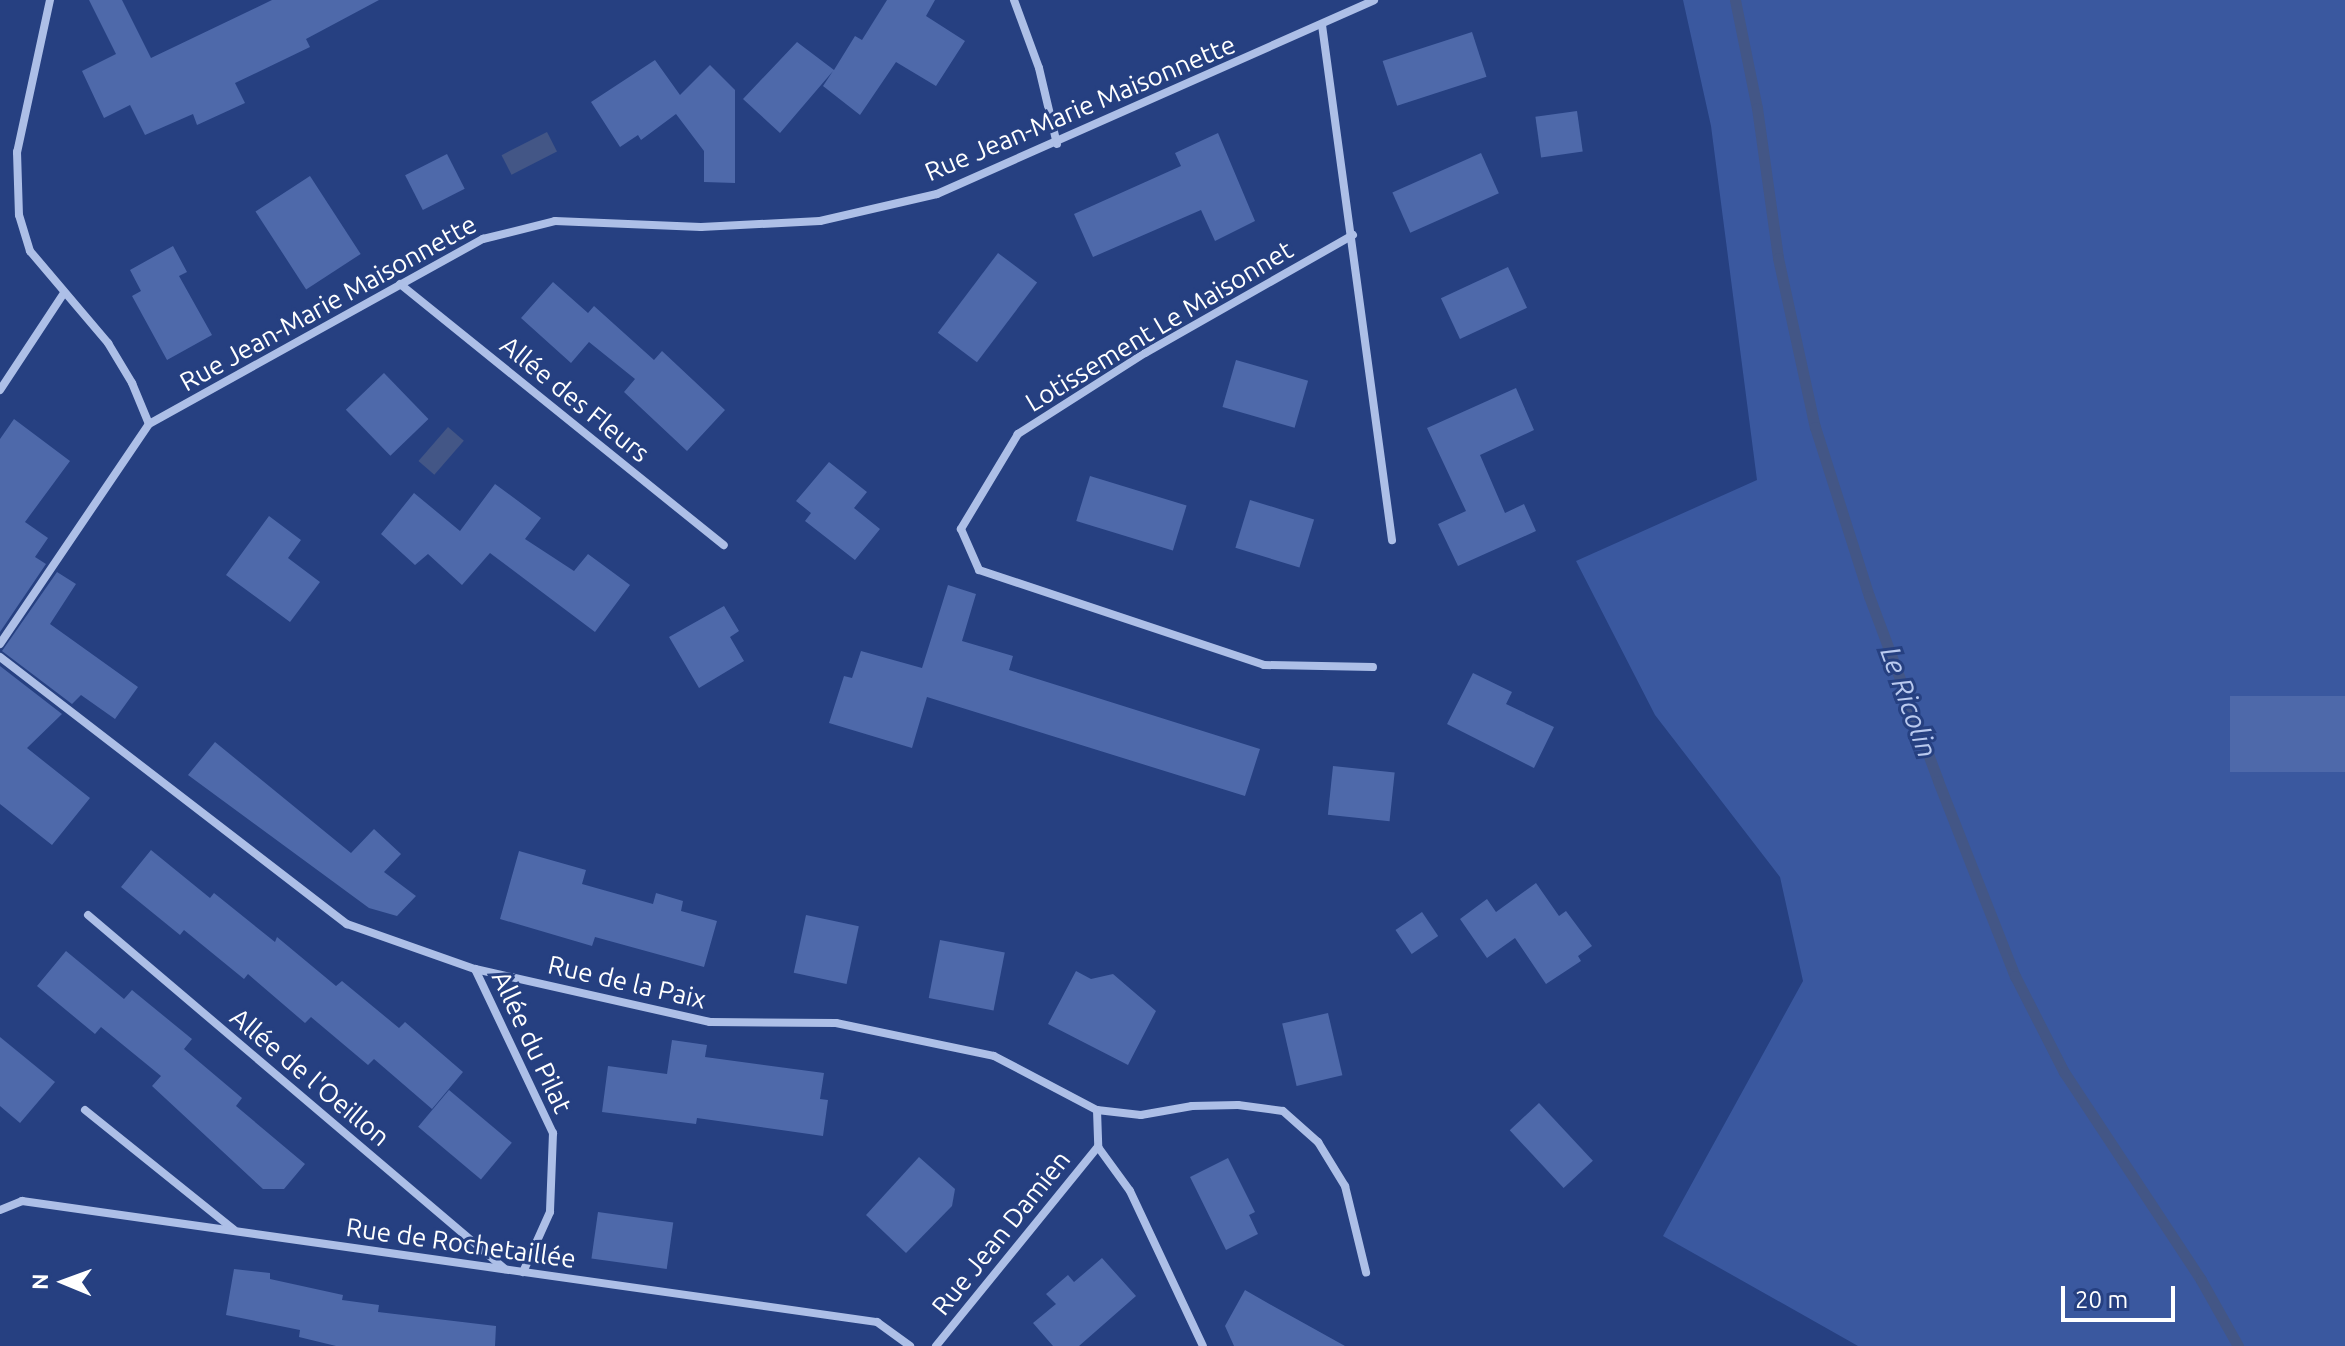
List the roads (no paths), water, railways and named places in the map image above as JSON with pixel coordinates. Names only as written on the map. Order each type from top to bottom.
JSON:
[{"type":"street","points":[[50,0],[22,118],[16,185],[30,251],[108,343],[132,383],[149,424]]},
{"type":"street","points":[[1014,0],[1039,68],[1057,144]]},
{"type":"street","name":"Rue Jean-Marie Maisonnette","points":[[0,644],[149,424],[483,239],[521,226],[555,221],[701,227],[820,221],[937,194],[1057,144],[1374,0]]},
{"type":"street","points":[[1322,25],[1353,235],[1392,540]]},
{"type":"street","name":"Lotissement Le Maisonnet","points":[[1353,235],[1145,353],[1018,434],[961,529],[979,570],[1264,665],[1373,667]]},
{"type":"street","name":"Allée des Fleurs","points":[[400,284],[724,545]]},
{"type":"street","points":[[0,390],[64,293]]},
{"type":"street","name":"Rue de la Paix","points":[[0,657],[347,924],[475,969],[710,1022],[836,1023],[994,1056],[1097,1110],[1141,1115],[1192,1106],[1238,1105],[1283,1111],[1318,1142],[1345,1186],[1366,1272]]},
{"type":"street","name":"Allée de l'Oeillon","points":[[88,915],[505,1269]]},
{"type":"street","name":"Allée du Pilat","points":[[475,969],[553,1133],[550,1212],[523,1272]]},
{"type":"street","points":[[85,1110],[235,1231]]},
{"type":"street","name":"Rue Jean Damien","points":[[1097,1110],[1098,1147],[1130,1191],[1203,1346]]},
{"type":"street","name":"Rue Jean Damien","points":[[936,1346],[1098,1147]]},
{"type":"street","name":"Rue de Rochetaillée","points":[[0,1210],[22,1201],[877,1322],[910,1346]]},
{"type":"waterway","name":"Le Ricolin","points":[[1735,0],[1757,108],[1778,258],[1815,427],[1869,596],[1938,781],[2015,976],[2064,1072],[2201,1280],[2238,1346]]}]
